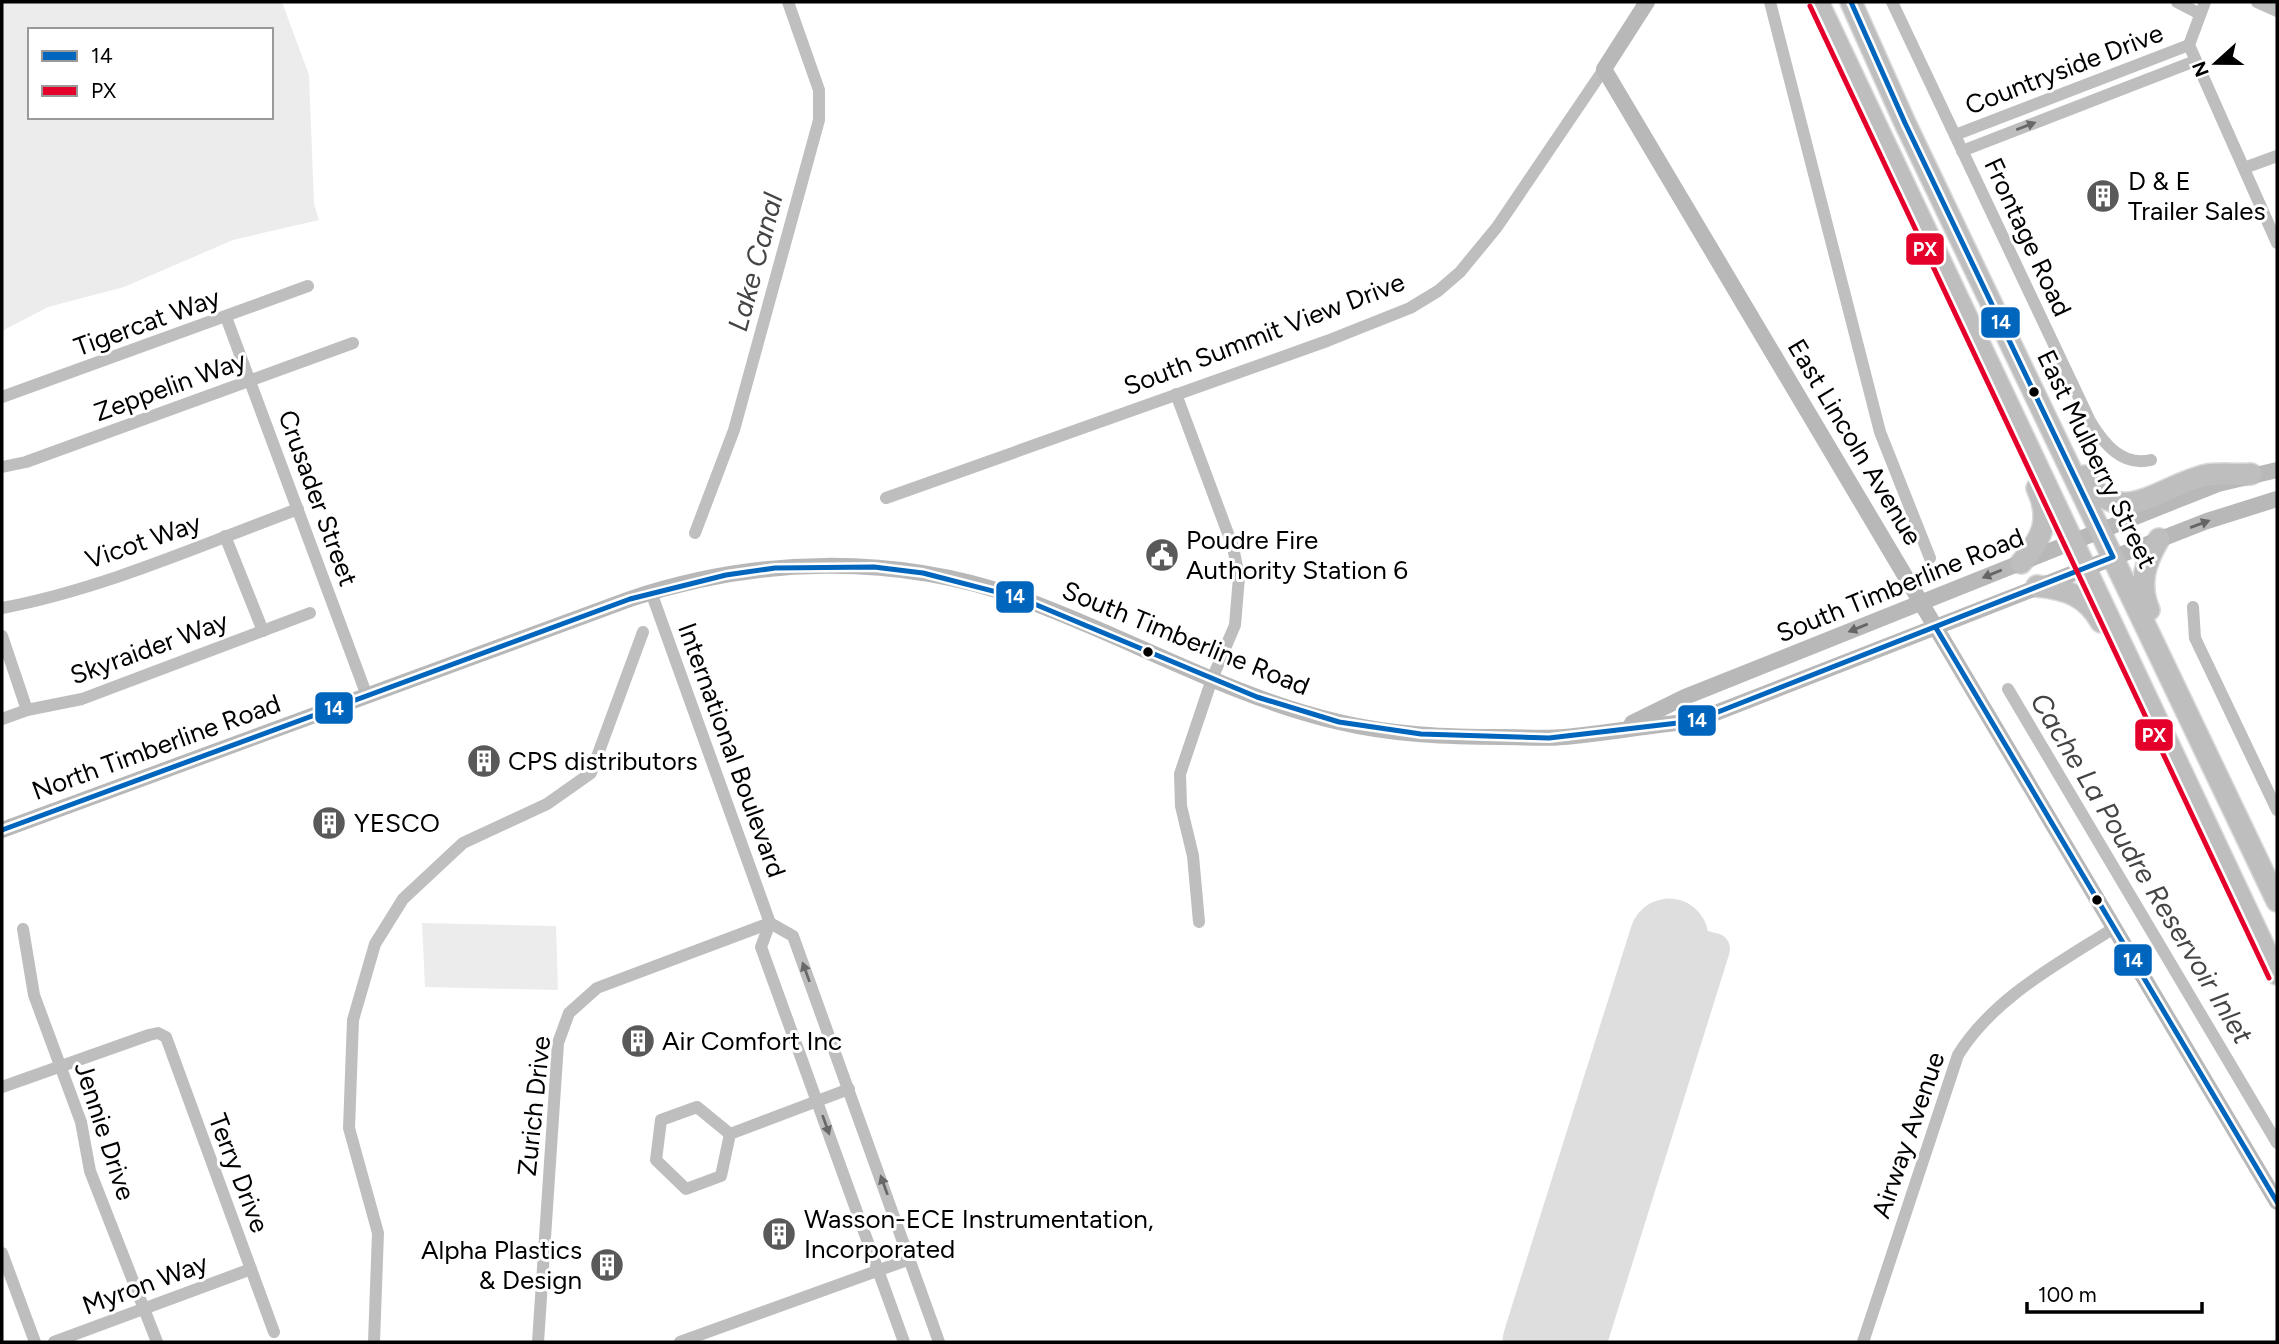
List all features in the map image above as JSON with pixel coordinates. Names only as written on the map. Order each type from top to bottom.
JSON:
[{"type":"highway","points":[[1818,2],[2277,974]]},
{"type":"highway","name":"East Mulberry Street","points":[[1851,2],[1981,282],[2277,901]]},
{"type":"highway","points":[[1935,253],[1945,293],[2041,496],[2045,528],[2040,540],[2021,563]]},
{"type":"highway","points":[[1981,282],[2025,353],[2087,480],[2101,497],[2126,504],[2207,475],[2251,474]]},
{"type":"highway","points":[[2159,539],[2144,572],[2146,603],[2241,804],[2250,846]]},
{"type":"highway","points":[[2037,586],[2070,591],[2083,599],[2096,614],[2163,751],[2199,806]]},
{"type":"main road","name":"South Summit View Drive","points":[[1604,69],[1647,2]]},
{"type":"main road","name":"East Lincoln Avenue","points":[[1604,69],[2277,1202]]},
{"type":"main road","name":"South Timberline Road","points":[[1623,727],[1685,697],[2101,531],[2251,474],[2277,470]]},
{"type":"main road","name":"South Timberline Road","points":[[367,696],[651,592],[702,578],[808,566],[860,566],[934,575],[1020,598],[1279,706],[1339,722],[1411,735],[1563,737],[1623,727],[1695,721],[2085,567],[2277,499]]},
{"type":"main road","name":"North Timberline Road","points":[[2,830],[367,696]]},
{"type":"street","name":"Frontage Road","points":[[1892,2],[2098,436],[2108,447],[2130,460],[2151,460]]},
{"type":"street","points":[[2178,2],[2202,7]]},
{"type":"street","points":[[2258,2],[2277,11]]},
{"type":"street","name":"Countryside Drive","points":[[2202,7],[2189,45],[2277,243]]},
{"type":"street","name":"Countryside Drive","points":[[1955,135],[2189,45]]},
{"type":"street","name":"Countryside Drive","points":[[1962,151],[2195,61]]},
{"type":"street","name":"South Summit View Drive","points":[[886,498],[1046,443],[1391,316],[1438,291],[1470,262],[1497,227],[1604,69]]},
{"type":"street","points":[[2244,168],[2277,156]]},
{"type":"street","name":"Tigercat Way","points":[[2,397],[308,286]]},
{"type":"street","name":"Crusader Street","points":[[226,317],[367,696]]},
{"type":"street","name":"Zeppelin Way","points":[[2,467],[26,462],[352,343]]},
{"type":"street","points":[[1176,394],[1233,547],[1240,577],[1235,625],[1212,679],[1180,774],[1181,806],[1193,856],[1199,922]]},
{"type":"street","name":"Vicot Way","points":[[2,608],[38,601],[298,509]]},
{"type":"street","points":[[225,536],[263,631]]},
{"type":"street","name":"International Boulevard","points":[[651,592],[770,923],[761,947],[904,1342]]},
{"type":"street","points":[[2193,607],[2195,638],[2277,810]]},
{"type":"street","name":"Skyraider Way","points":[[2,719],[27,710],[82,699],[310,613]]},
{"type":"street","points":[[2,636],[27,710]]},
{"type":"street","points":[[770,923],[793,936],[939,1342]]},
{"type":"street","name":"Zurich Drive","points":[[538,1342],[558,1043],[569,1013],[597,988],[770,923]]},
{"type":"street","name":"Airway Avenue","points":[[1863,1342],[1958,1055],[1981,1023],[2019,990],[2114,928]]},
{"type":"street","name":"Jennie Drive","points":[[23,929],[34,995],[81,1122],[90,1171],[157,1342]]},
{"type":"street","name":"Terry Drive","points":[[60,1066],[158,1033],[170,1044],[172,1058],[274,1332]]},
{"type":"street","points":[[2,1087],[60,1066]]},
{"type":"street","points":[[730,1134],[849,1089]]},
{"type":"street","points":[[697,1107],[730,1134],[721,1176],[686,1189],[656,1160],[661,1120],[697,1107]]},
{"type":"street","points":[[2,1253],[35,1342]]},
{"type":"street","points":[[680,1342],[910,1259]]},
{"type":"street","name":"Myron Way","points":[[54,1342],[251,1269]]},
{"type":"shaded area","points":[[2,2],[282,2],[309,75],[314,204],[319,220],[233,240],[124,287],[48,307],[2,331]]},
{"type":"shaded area","points":[[422,923],[556,926],[558,990],[425,987]]},
{"type":"waterway","name":"Lake Canal","points":[[695,533],[734,430],[819,120],[819,90],[788,2]]},
{"type":"waterway","name":"Cache La Poudre Reservoir Inlet","points":[[1770,2],[1880,432],[1930,558]]},
{"type":"waterway","name":"Lake Canal","points":[[374,1342],[378,1233],[349,1128],[353,1020],[375,944],[403,899],[463,843],[547,804],[591,773],[643,632]]},
{"type":"waterway","name":"Cache La Poudre Reservoir Inlet","points":[[2008,689],[2277,1143]]},
{"type":"taxiway","points":[[1591,1342],[1714,949],[1669,938]]},
{"type":"runway","points":[[1542,1342],[1669,938]]},
{"type":"transit line","name":"14","points":[[2,830],[630,599],[726,575],[775,568],[874,567],[923,573],[1020,598],[1257,697],[1339,722],[1421,734],[1549,738],[1695,721],[2113,557],[1905,123],[1851,2]]},
{"type":"transit line","name":"PX","points":[[1810,6],[2269,978]]},
{"type":"transit line","name":"14","points":[[1936,628],[2277,1202]]},
{"type":"place","name":"D & E Trailer Sales","points":[[2103,196]]},
{"type":"place","name":"Poudre Fire Authority Station 6","points":[[1162,555]]},
{"type":"place","name":"CPS distributors","points":[[484,761]]},
{"type":"place","name":"YESCO","points":[[329,823]]},
{"type":"place","name":"Air Comfort Inc","points":[[638,1041]]},
{"type":"place","name":"Wasson-ECE Instrumentation, Incorporated","points":[[779,1234]]},
{"type":"place","name":"Alpha Plastics & Design","points":[[607,1265]]}]
